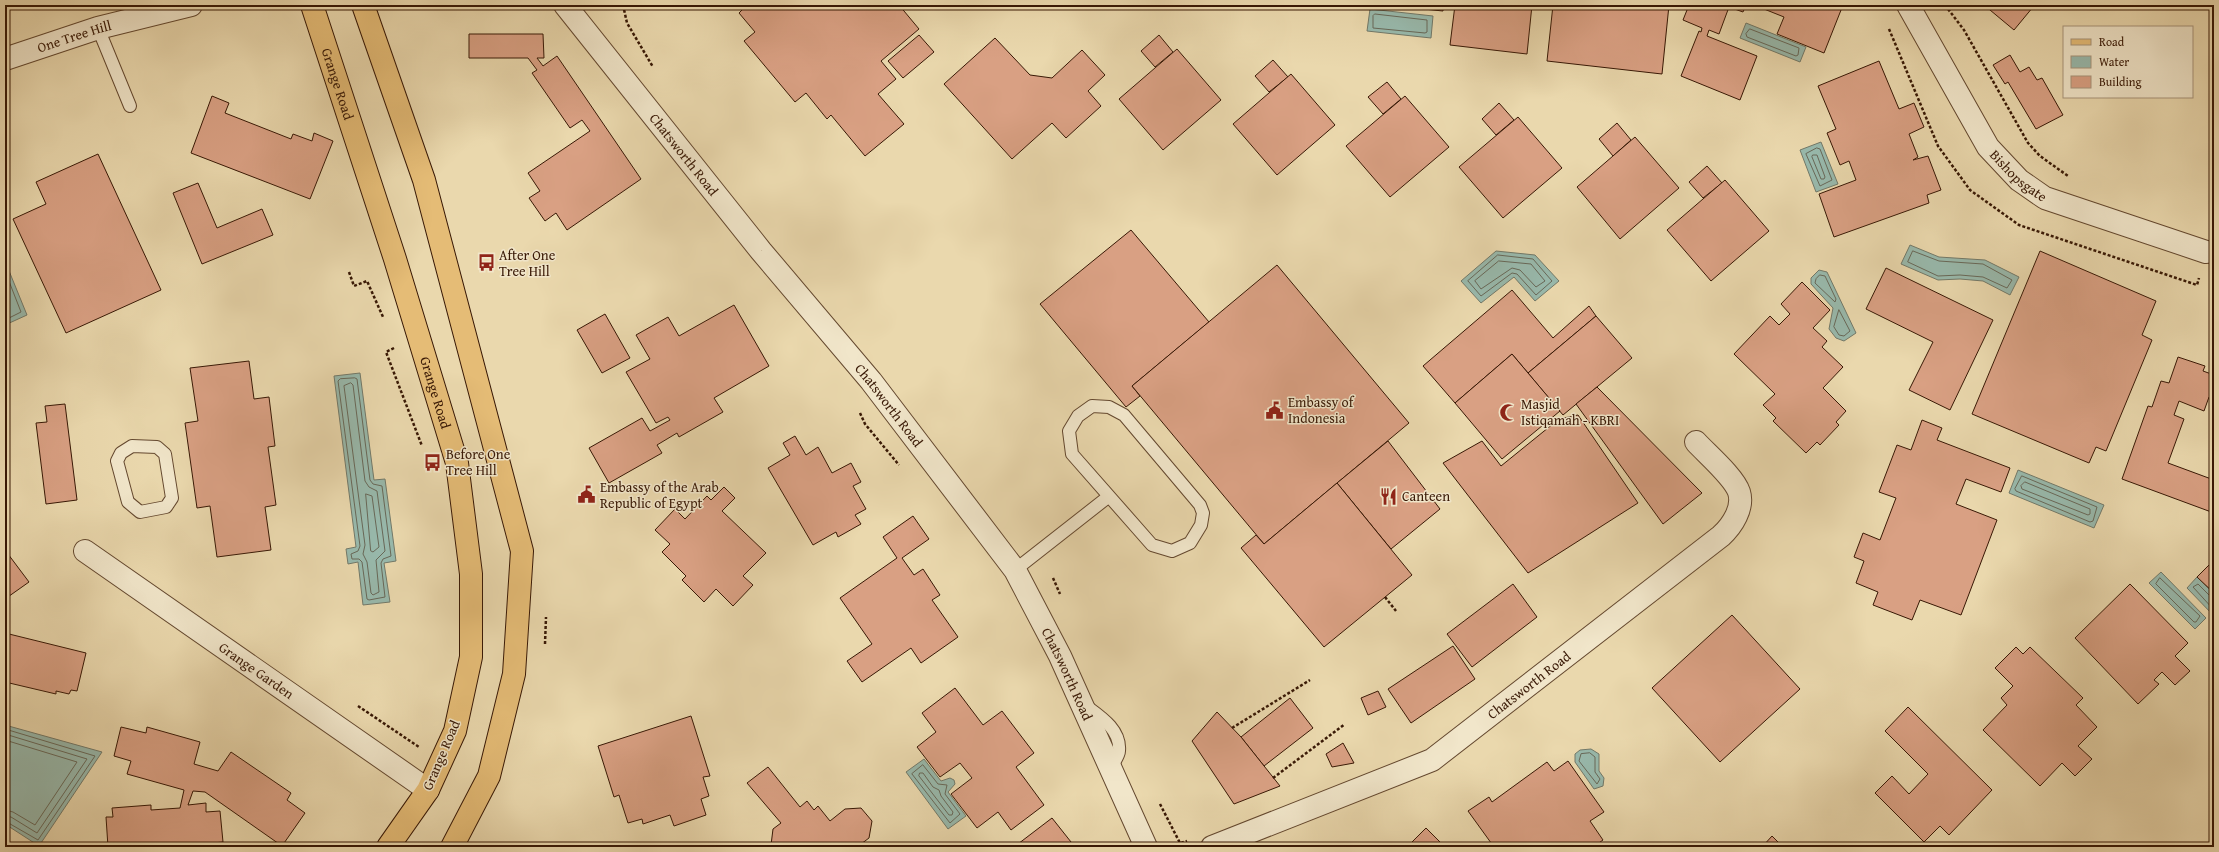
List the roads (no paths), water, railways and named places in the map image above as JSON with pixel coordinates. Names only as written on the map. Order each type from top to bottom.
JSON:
[{"type":"main road","name":"Grange Road","points":[[312,5],[395,259],[457,463],[471,574],[470,657],[455,731],[428,790],[388,847]]},
{"type":"main road","points":[[363,5],[424,180],[522,551],[514,674],[489,776],[452,847]]},
{"type":"street","name":"One Tree Hill","points":[[5,59],[98,28],[191,5]]},
{"type":"street","name":"Chatsworth Road","points":[[565,5],[761,251],[871,381],[1015,570],[1060,656],[1146,847]]},
{"type":"street","points":[[584,28],[587,5]]},
{"type":"street","name":"Bishopsgate","points":[[1908,5],[1988,147],[2019,180],[2045,198],[2206,252]]},
{"type":"street","name":"Chatsworth Road","points":[[1212,847],[1432,760],[1721,536],[1731,527],[1738,510],[1739,492],[1730,479],[1696,442]]},
{"type":"street","name":"Grange Garden","points":[[85,551],[428,790]]},
{"type":"lane","points":[[98,28],[130,106]]},
{"type":"lane","points":[[1092,406],[1109,407],[1124,415],[1200,505],[1203,513],[1202,525],[1190,543],[1172,551],[1152,545],[1108,497],[1072,454],[1069,431],[1078,416],[1092,406]]},
{"type":"lane","points":[[132,446],[157,447],[165,454],[172,498],[166,507],[140,512],[128,502],[117,461],[120,453],[132,446]]},
{"type":"lane","points":[[1015,570],[1108,497]]},
{"type":"water","points":[[1370,9],[1433,16],[1431,38],[1367,31]]},
{"type":"water","points":[[1746,23],[1806,47],[1800,62],[1740,38]]},
{"type":"water","points":[[1821,142],[1838,184],[1816,192],[1800,150]]},
{"type":"water","points":[[1910,245],[1939,257],[1985,260],[2019,277],[2010,295],[1983,281],[1960,279],[1938,280],[1901,264]]},
{"type":"water","points":[[1496,251],[1535,255],[1559,281],[1535,301],[1514,277],[1481,303],[1461,281]]},
{"type":"water","points":[[5,261],[27,315],[5,325]]},
{"type":"water","points":[[1819,270],[1827,272],[1856,333],[1844,341],[1836,338],[1829,329],[1833,308],[1811,284],[1811,278]]},
{"type":"water","points":[[360,373],[374,480],[385,479],[396,561],[384,563],[390,602],[363,605],[358,562],[348,564],[346,549],[356,547],[334,376]]},
{"type":"water","points":[[2018,470],[2104,505],[2094,528],[2009,493]]},
{"type":"water","points":[[2161,572],[2206,618],[2195,629],[2149,583]]},
{"type":"water","points":[[2197,577],[2214,594],[2214,616],[2187,588]]},
{"type":"water","points":[[5,725],[102,752],[39,846],[5,824]]},
{"type":"water","points":[[1591,749],[1599,754],[1599,771],[1604,778],[1603,786],[1594,789],[1575,762],[1575,754],[1580,750]]},
{"type":"water","points":[[924,759],[941,781],[950,778],[954,780],[955,784],[948,792],[966,816],[948,829],[906,772]]},
{"type":"place","name":"After One Tree Hill","points":[[486,263]]},
{"type":"place","name":"Embassy of Indonesia","points":[[1275,410]]},
{"type":"place","name":"Masjid Istiqamah - KBRI","points":[[1508,412]]},
{"type":"place","name":"Before One Tree Hill","points":[[433,462]]},
{"type":"place","name":"Embassy of the Arab Republic of Egypt","points":[[587,495]]},
{"type":"place","name":"Canteen","points":[[1389,496]]}]
